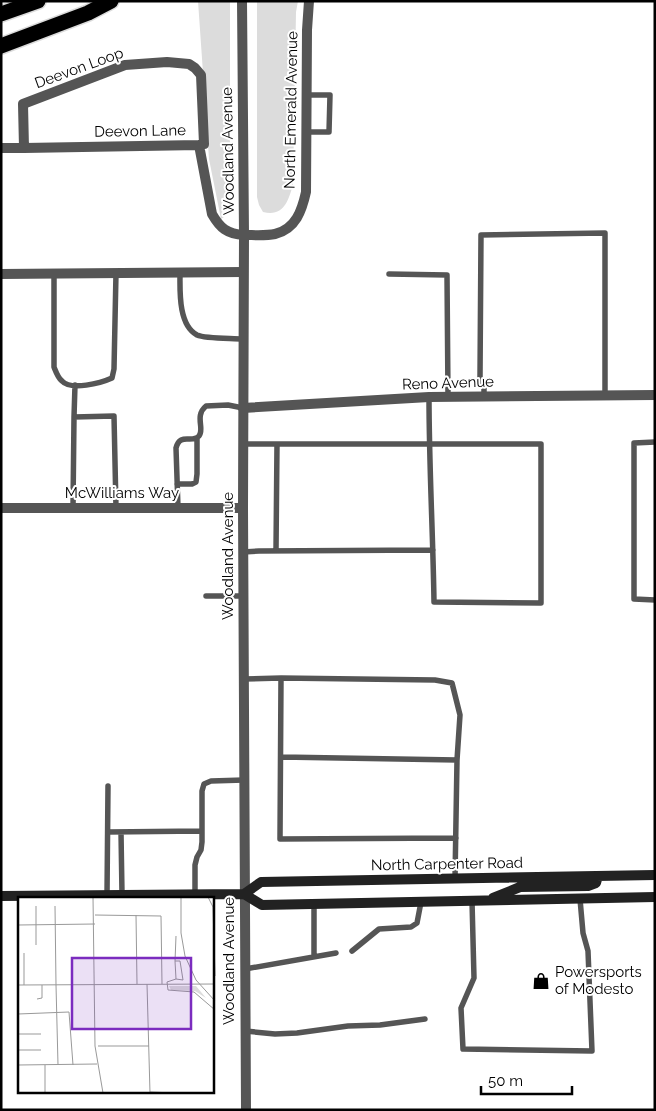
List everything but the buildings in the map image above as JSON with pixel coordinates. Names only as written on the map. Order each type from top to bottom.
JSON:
[{"type":"highway","points":[[1,14],[38,1]]},
{"type":"highway","points":[[1,46],[88,13],[111,1]]},
{"type":"main road","name":"North Carpenter Road","points":[[244,894],[261,882],[655,875]]},
{"type":"main road","points":[[487,900],[520,887],[588,886],[596,882],[598,876]]},
{"type":"main road","name":"North Carpenter Road","points":[[1,896],[244,894],[262,905],[655,897]]},
{"type":"street","name":"Woodland Avenue","points":[[242,1],[244,235],[242,508],[246,1110]]},
{"type":"street","name":"North Emerald Avenue","points":[[244,235],[275,234],[286,230],[300,215],[306,192],[307,30],[310,1]]},
{"type":"street","name":"Deevon Loop","points":[[24,148],[23,104],[125,65],[167,62],[189,64],[201,75],[204,144],[199,145]]},
{"type":"street","name":"Deevon Lane","points":[[1,148],[199,145],[212,214],[217,224],[226,231],[244,235]]},
{"type":"street","points":[[1,274],[243,272]]},
{"type":"street","name":"Reno Avenue","points":[[243,408],[429,397],[655,395]]},
{"type":"street","name":"McWilliams Way","points":[[1,508],[242,508]]},
{"type":"lane","points":[[307,95],[330,95],[329,132],[307,132]]},
{"type":"lane","points":[[484,396],[484,387],[480,378],[481,235],[605,233],[605,395]]},
{"type":"lane","points":[[180,273],[180,299],[188,327],[196,334],[204,337],[243,339]]},
{"type":"lane","points":[[54,274],[54,367],[61,381],[67,385],[84,385],[103,382],[112,378],[114,369],[116,274]]},
{"type":"lane","points":[[389,274],[447,275],[448,397]]},
{"type":"lane","points":[[73,508],[75,385]]},
{"type":"lane","points":[[243,444],[430,445],[541,444],[541,603],[434,602],[433,550],[430,445],[429,397]]},
{"type":"lane","points":[[178,508],[177,444],[181,440],[199,436],[201,432],[200,415],[206,406],[243,408]]},
{"type":"lane","points":[[74,417],[114,416],[116,508]]},
{"type":"lane","points":[[177,484],[192,484],[196,482],[196,438]]},
{"type":"lane","points":[[655,442],[634,442],[634,600],[655,600]]},
{"type":"lane","points":[[276,551],[277,444]]},
{"type":"lane","points":[[243,552],[433,550]]},
{"type":"lane","points":[[206,596],[243,596]]},
{"type":"lane","points":[[243,678],[436,680],[452,682],[460,715],[457,760],[455,879]]},
{"type":"lane","points":[[281,678],[280,839],[456,838]]},
{"type":"lane","points":[[281,757],[457,760]]},
{"type":"lane","points":[[195,894],[196,857],[201,850],[202,791],[204,784],[211,781],[244,780]]},
{"type":"lane","points":[[108,786],[108,895]]},
{"type":"lane","points":[[108,832],[202,831]]},
{"type":"lane","points":[[121,832],[122,894]]},
{"type":"lane","points":[[472,901],[474,978],[461,1008],[463,1049],[592,1051],[588,951],[583,933],[580,899]]},
{"type":"lane","points":[[352,951],[379,929],[411,927],[417,923],[421,902]]},
{"type":"lane","points":[[314,904],[314,956]]},
{"type":"lane","points":[[244,969],[336,953]]},
{"type":"lane","points":[[245,1031],[275,1034],[297,1033],[424,1019]]},
{"type":"shaded area","points":[[198,1],[230,1],[230,154],[224,217],[221,219],[209,159]]},
{"type":"shaded area","points":[[257,1],[298,1],[296,12],[293,185],[284,206],[276,212],[270,213],[263,212],[257,197]]},
{"type":"place","name":"Powersports of Modesto","points":[[541,981]]}]
